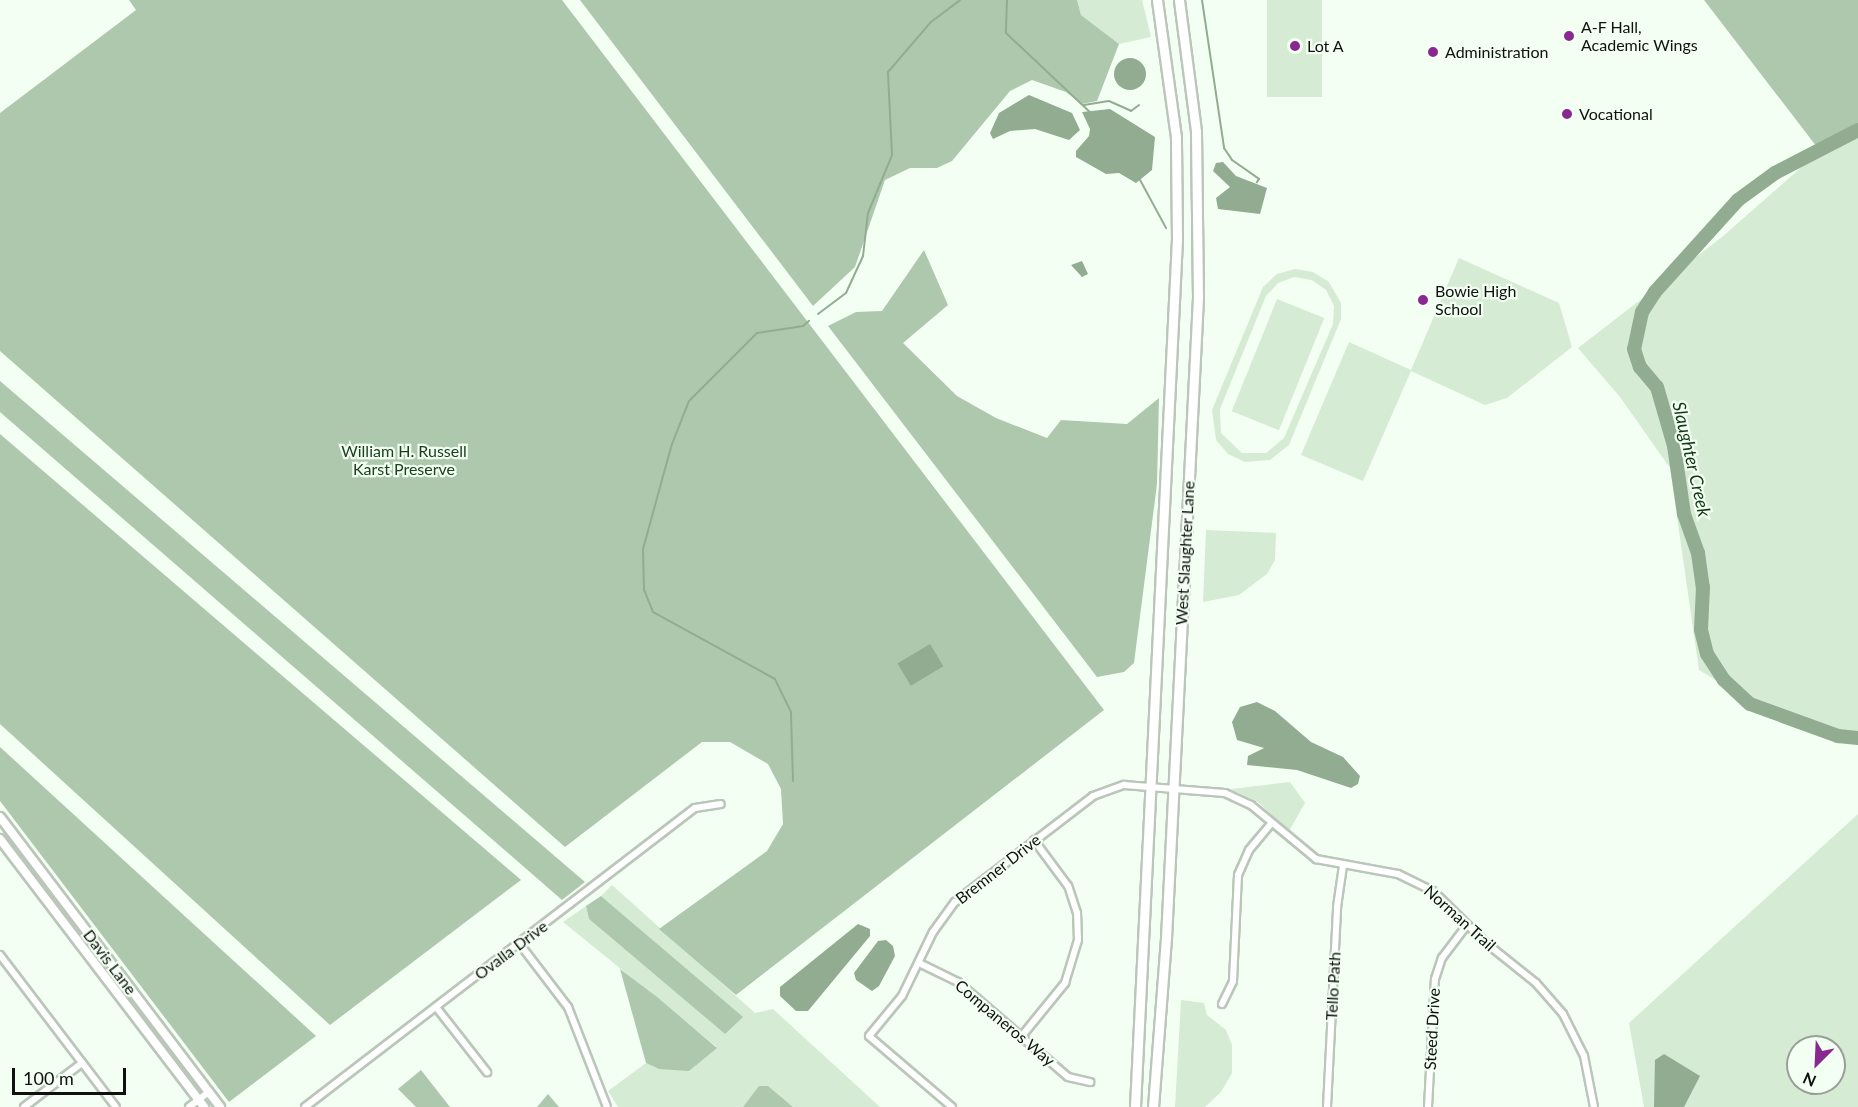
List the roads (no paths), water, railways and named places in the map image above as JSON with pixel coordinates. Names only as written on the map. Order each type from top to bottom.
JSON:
[{"type":"main road","name":"West Slaughter Lane","points":[[1135,1107],[1178,238],[1176,137],[1157,0]]},
{"type":"main road","name":"West Slaughter Lane","points":[[1153,1107],[1172,787],[1199,238],[1196,131],[1179,0]]},
{"type":"main road","points":[[1178,238],[1199,238]]},
{"type":"main road","name":"Davis Lane","points":[[0,816],[220,1107]]},
{"type":"main road","name":"Davis Lane","points":[[0,838],[201,1103]]},
{"type":"main road","points":[[1137,1071],[1154,1073]]},
{"type":"street","name":"Bremner Drive","points":[[952,1107],[869,1036],[902,996],[947,910],[1034,840],[1102,790],[1124,784],[1151,786]]},
{"type":"street","name":"Norman Trail","points":[[1151,786],[1226,793],[1251,805],[1302,851],[1344,866],[1398,874],[1422,884],[1536,983],[1563,1014],[1584,1056],[1594,1107]]},
{"type":"street","name":"Ovalla Drive","points":[[305,1107],[695,808],[721,804]]},
{"type":"street","points":[[1222,1004],[1233,981],[1238,875],[1249,850],[1272,823]]},
{"type":"street","points":[[0,833],[8,827]]},
{"type":"street","points":[[1021,1037],[1065,983],[1078,940],[1077,913],[1068,886],[1034,840]]},
{"type":"street","name":"Tello Path","points":[[1328,1107],[1337,907],[1344,866]]},
{"type":"street","name":"Steed Drive","points":[[1428,1107],[1435,979],[1442,958],[1467,925]]},
{"type":"street","points":[[519,943],[568,1007],[607,1107]]},
{"type":"street","points":[[0,956],[116,1107]]},
{"type":"street","name":"Companeros Way","points":[[919,963],[958,982],[1068,1077],[1090,1082]]},
{"type":"street","points":[[436,1007],[487,1072]]},
{"type":"street","points":[[24,1107],[82,1063]]},
{"type":"street","points":[[189,1107],[201,1103],[208,1092]]},
{"type":"waterway","points":[[818,314],[846,293],[863,256],[868,213],[892,155],[888,72],[931,22],[960,0]]},
{"type":"waterway","points":[[1007,0],[1006,33],[1091,113]]},
{"type":"waterway","points":[[1202,0],[1224,148],[1232,160],[1259,179],[1257,182]]},
{"type":"waterway","points":[[1084,105],[1109,101],[1131,111],[1139,105]]},
{"type":"waterway","name":"Slaughter Creek","points":[[1858,130],[1775,173],[1738,200],[1655,292],[1642,312],[1634,349],[1640,367],[1657,387],[1674,446],[1684,514],[1698,553],[1703,587],[1701,630],[1707,654],[1724,680],[1750,704],[1838,736],[1858,738]]},
{"type":"waterway","points":[[1139,178],[1166,228]]},
{"type":"waterway","points":[[793,781],[791,712],[775,679],[653,612],[644,590],[643,549],[672,444],[689,401],[757,333],[803,326],[809,321]]},
{"type":"place","name":"A-F Hall, Academic Wings","points":[[1569,36]]},
{"type":"place","name":"Lot A","points":[[1295,46]]},
{"type":"place","name":"Administration","points":[[1433,52]]},
{"type":"place","name":"Vocational","points":[[1567,114]]},
{"type":"place","name":"Bowie High School","points":[[1423,300]]},
{"type":"park label","name":"William H. Russell Karst Preserve","points":[[404,460]]}]
